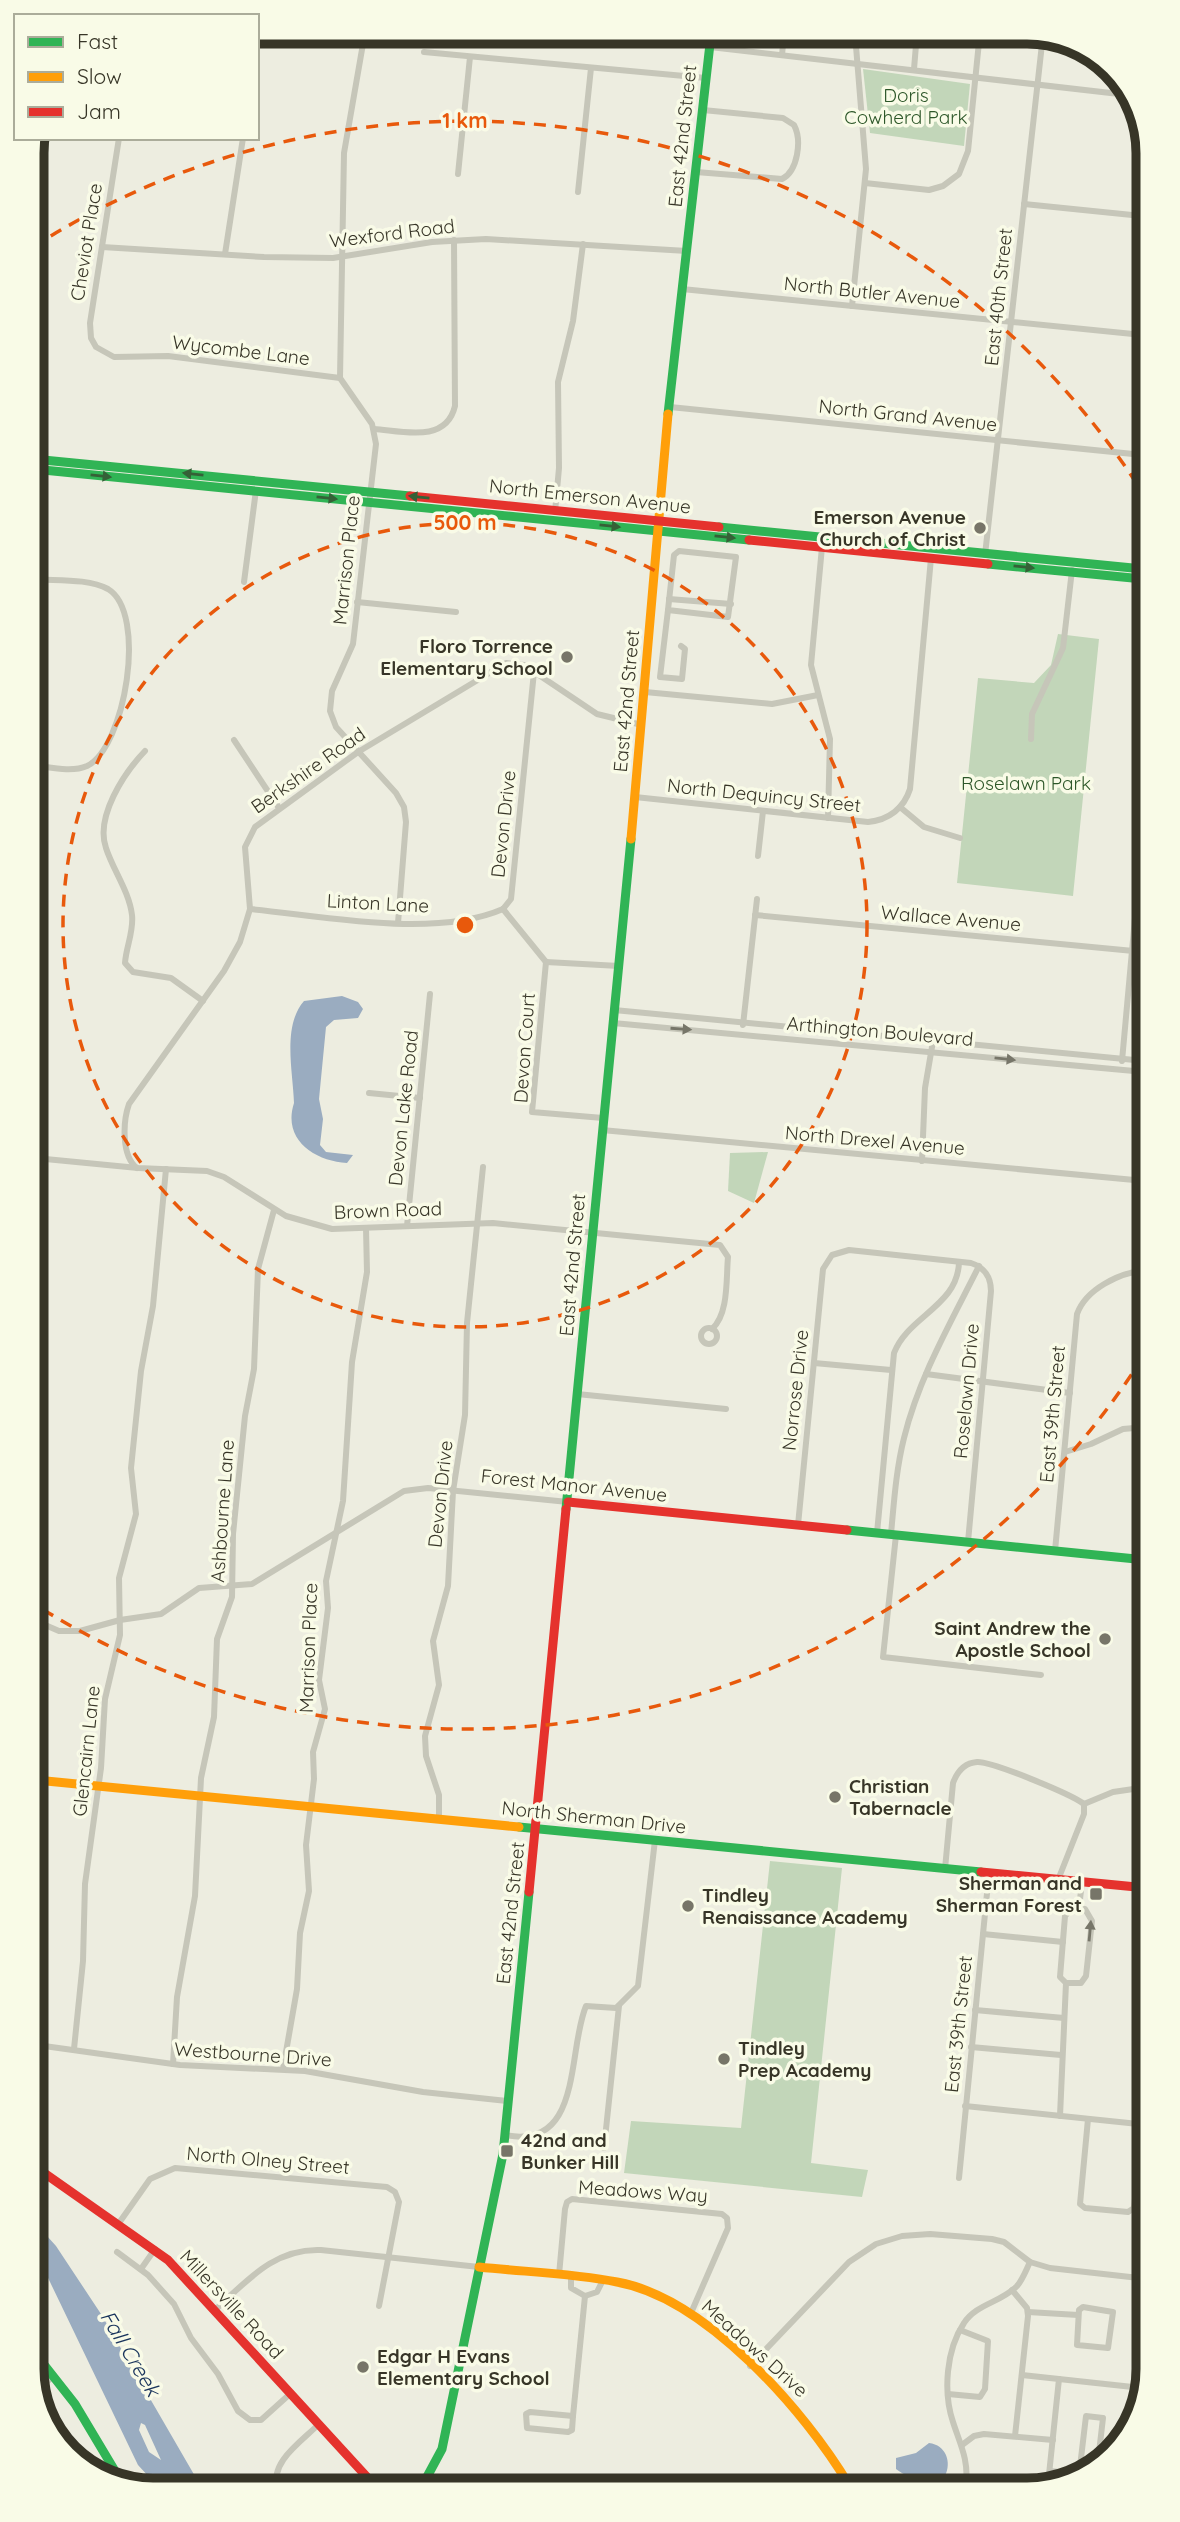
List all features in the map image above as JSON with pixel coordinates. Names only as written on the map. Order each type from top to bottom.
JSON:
[{"type":"street","points":[[363,44],[344,153],[340,378],[374,429],[430,432],[442,427],[452,416],[455,406],[454,240]]},
{"type":"street","name":"East 42nd Street","points":[[426,2478],[442,2449],[505,2135],[537,1828],[601,1130],[642,725],[657,526],[710,44]]},
{"type":"street","points":[[782,55],[783,44]]},
{"type":"street","points":[[852,306],[865,183],[856,44]]},
{"type":"street","points":[[914,69],[916,44]]},
{"type":"street","points":[[865,183],[923,191],[938,188],[953,180],[962,169],[967,156],[979,44]]},
{"type":"street","name":"East 40th Street","points":[[985,558],[1042,45]]},
{"type":"street","points":[[709,47],[1118,93]]},
{"type":"street","points":[[424,52],[706,78]]},
{"type":"street","points":[[458,174],[470,57]]},
{"type":"street","points":[[578,192],[591,68]]},
{"type":"street","points":[[696,172],[777,180],[787,177],[795,167],[798,138],[794,125],[783,118],[703,110]]},
{"type":"street","name":"Cheviot Place","points":[[98,348],[91,338],[89,325],[119,140]]},
{"type":"street","points":[[225,254],[243,140]]},
{"type":"street","points":[[1024,204],[1136,215]]},
{"type":"street","name":"Wexford Road","points":[[102,247],[272,258],[342,256],[454,240],[687,251]]},
{"type":"street","points":[[555,515],[559,468],[558,380],[572,326],[583,244]]},
{"type":"street","name":"North Butler Avenue","points":[[682,289],[1136,334]]},
{"type":"street","name":"Wycombe Lane","points":[[98,348],[116,358],[168,356],[340,378]]},
{"type":"street","name":"North Grand Avenue","points":[[670,407],[1136,454]]},
{"type":"street","name":"Marrison Place","points":[[374,429],[376,444],[351,651],[329,704],[333,723],[396,793],[405,812],[398,923]]},
{"type":"street","name":"North Emerson Avenue","points":[[44,460],[256,486]]},
{"type":"street","name":"North Emerson Avenue","points":[[44,470],[256,486],[555,515],[1072,567],[1136,578]]},
{"type":"street","points":[[244,582],[256,486]]},
{"type":"street","points":[[822,542],[811,661],[831,745],[828,818]]},
{"type":"street","name":"North Emerson Avenue","points":[[822,542],[932,558],[985,558]]},
{"type":"street","points":[[668,604],[723,618],[730,614],[736,556],[679,551],[674,555],[668,604],[660,677],[682,679],[685,649],[681,646]]},
{"type":"street","points":[[932,558],[910,786],[900,807],[924,827],[960,838]]},
{"type":"street","points":[[1031,739],[1032,714],[1063,648],[1072,567]]},
{"type":"street","name":"North Emerson Avenue","points":[[1072,567],[1136,569]]},
{"type":"street","points":[[44,580],[91,584],[107,589],[118,599],[125,612],[129,644],[123,697],[100,755],[91,764],[77,769],[44,766]]},
{"type":"street","points":[[357,602],[456,612]]},
{"type":"street","points":[[651,603],[731,604]]},
{"type":"street","name":"Berkshire Road","points":[[137,1168],[127,1155],[125,1118],[129,1104],[234,954],[250,909],[244,865],[247,842],[255,827],[358,752],[501,665],[519,663],[592,712],[642,725]]},
{"type":"street","name":"Devon Drive","points":[[503,909],[511,899],[534,672]]},
{"type":"street","points":[[645,692],[772,704],[818,695]]},
{"type":"street","points":[[234,740],[279,808]]},
{"type":"street","points":[[145,751],[131,766],[107,814],[103,829],[105,847],[132,915],[125,963],[133,972],[171,978],[203,1000]]},
{"type":"street","name":"North Dequincy Street","points":[[635,797],[875,821],[900,807]]},
{"type":"street","points":[[758,856],[763,811]]},
{"type":"street","points":[[742,1034],[757,899]]},
{"type":"street","points":[[1121,1069],[1136,907]]},
{"type":"street","name":"Linton Lane","points":[[250,909],[398,923],[442,921],[503,909]]},
{"type":"street","points":[[503,909],[546,962],[619,966]]},
{"type":"street","name":"Wallace Avenue","points":[[755,915],[1136,951]]},
{"type":"street","name":"Devon Court","points":[[546,962],[532,1112],[603,1118]]},
{"type":"street","name":"Devon Lake Road","points":[[407,1226],[430,994]]},
{"type":"street","name":"Arthington Boulevard","points":[[614,1010],[1136,1060]]},
{"type":"street","name":"Arthington Boulevard","points":[[613,1023],[1136,1071]]},
{"type":"street","points":[[922,1161],[925,1088],[933,1041]]},
{"type":"street","points":[[369,1093],[420,1098]]},
{"type":"street","name":"North Drexel Avenue","points":[[601,1130],[1136,1180]]},
{"type":"street","name":"Brown Road","points":[[44,1159],[137,1168],[192,1168],[217,1174],[274,1210],[327,1228],[477,1223],[716,1245],[724,1248],[728,1257],[723,1311],[719,1322],[712,1329]]},
{"type":"street","name":"Devon Drive","points":[[439,1819],[439,1795],[424,1743],[438,1690],[433,1641],[446,1598],[453,1491],[465,1415],[467,1323],[483,1167]]},
{"type":"street","name":"Glencairn Lane","points":[[74,2049],[83,1961],[85,1884],[99,1786],[106,1693],[118,1650],[119,1578],[135,1524],[131,1468],[141,1371],[153,1306],[166,1169]]},
{"type":"street","name":"Ashbourne Lane","points":[[173,2064],[177,1997],[194,1906],[202,1768],[215,1704],[217,1639],[232,1597],[233,1534],[245,1416],[254,1370],[257,1276],[274,1210]]},
{"type":"street","name":"Marrison Place","points":[[284,2069],[297,1989],[300,1933],[309,1891],[306,1845],[314,1745],[325,1709],[319,1681],[328,1608],[326,1581],[337,1531],[349,1440],[354,1340],[367,1272],[366,1228]]},
{"type":"street","name":"Norrose Drive","points":[[798,1525],[823,1270],[828,1260],[836,1252],[848,1250],[959,1262]]},
{"type":"street","points":[[877,1533],[891,1370],[896,1349],[905,1334],[952,1289],[959,1262],[979,1266],[926,1374],[900,1453],[883,1657],[1041,1675]]},
{"type":"street","name":"Roselawn Drive","points":[[968,1542],[991,1286],[986,1273],[979,1266]]},
{"type":"street","name":"East 39th Street","points":[[1055,1550],[1077,1314],[1083,1301],[1097,1289],[1136,1272]]},
{"type":"street","points":[[814,1363],[891,1370]]},
{"type":"street","points":[[926,1374],[1070,1393]]},
{"type":"street","points":[[577,1394],[726,1409]]},
{"type":"street","points":[[1065,1452],[1091,1444],[1123,1429],[1136,1428]]},
{"type":"street","name":"Forest Manor Avenue","points":[[44,1625],[57,1631],[73,1632],[120,1620],[161,1614],[199,1588],[232,1587],[257,1582],[404,1491],[428,1488],[1136,1559]]},
{"type":"street","points":[[944,1869],[953,1783],[959,1771],[970,1764],[985,1763],[1084,1804],[1113,1792],[1136,1789]]},
{"type":"street","name":"North Sherman Drive","points":[[44,1781],[1136,1887]]},
{"type":"street","points":[[1058,1880],[1084,1814],[1084,1804]]},
{"type":"street","points":[[604,2148],[619,2006],[638,1986],[655,1840]]},
{"type":"street","name":"East 39th Street","points":[[959,2178],[989,1873]]},
{"type":"street","points":[[1079,1908],[1082,1882]]},
{"type":"street","points":[[1072,1908],[1079,1908],[1087,1910],[1091,1917],[1086,1976],[1080,1983],[1066,1983],[1060,1977],[1065,1916],[1072,1908]]},
{"type":"street","points":[[983,1934],[1063,1942]]},
{"type":"street","points":[[1060,2116],[1066,1983]]},
{"type":"street","points":[[505,2135],[532,2136],[558,2117],[568,2100],[576,2037],[586,2006],[619,2006]]},
{"type":"street","points":[[975,2010],[1064,2018]]},
{"type":"street","name":"Westbourne Drive","points":[[44,2046],[173,2064],[284,2069],[423,2092],[507,2101]]},
{"type":"street","points":[[971,2047],[1061,2055]]},
{"type":"street","points":[[965,2106],[1136,2123]]},
{"type":"street","points":[[1088,2119],[1081,2205],[1128,2212],[1134,2208],[1136,2193]]},
{"type":"street","name":"North Olney Street","points":[[119,2223],[147,2183],[161,2172],[175,2168],[383,2186],[396,2193],[399,2202],[389,2257]]},
{"type":"street","name":"Millersville Road","points":[[44,2173],[155,2249],[215,2310],[368,2478]]},
{"type":"street","name":"Meadows Way","points":[[559,2275],[565,2209],[572,2199],[722,2214],[727,2218],[728,2228],[691,2313]]},
{"type":"street","points":[[750,2366],[859,2255],[883,2241],[902,2236],[952,2235],[1004,2242],[1030,2262],[1062,2270],[1136,2278]]},
{"type":"street","points":[[141,2269],[155,2249]]},
{"type":"street","points":[[215,2310],[261,2267],[286,2255],[316,2250],[479,2267]]},
{"type":"street","points":[[117,2252],[141,2269],[174,2304],[191,2338],[218,2374],[234,2406],[246,2418],[261,2420],[291,2393]]},
{"type":"street","points":[[379,2306],[389,2257]]},
{"type":"street","points":[[966,2478],[962,2445],[952,2420],[948,2369],[960,2330],[976,2310],[1012,2290],[1030,2262]]},
{"type":"street","name":"Meadows Drive","points":[[479,2267],[603,2280],[650,2291],[691,2313],[809,2423],[844,2478]]},
{"type":"street","points":[[571,2277],[571,2288],[585,2296],[597,2292],[603,2280]]},
{"type":"street","points":[[1012,2290],[1028,2312],[1015,2436]]},
{"type":"street","points":[[573,2416],[530,2412],[526,2426],[570,2432],[573,2416],[585,2296]]},
{"type":"street","points":[[1083,2307],[1113,2312],[1110,2346],[1103,2349],[1077,2345],[1078,2315],[1083,2307]]},
{"type":"street","points":[[1028,2312],[1078,2315]]},
{"type":"street","points":[[948,2394],[980,2397],[985,2389],[988,2341],[960,2330]]},
{"type":"street","points":[[44,2364],[81,2414],[115,2472]]},
{"type":"street","points":[[1022,2375],[1134,2387]]},
{"type":"street","points":[[45,2383],[54,2376]]},
{"type":"street","points":[[1049,2475],[1059,2379]]},
{"type":"street","points":[[1080,2464],[1086,2416],[1103,2418],[1099,2451]]},
{"type":"street","points":[[275,2478],[279,2465],[319,2424]]},
{"type":"street","points":[[962,2445],[978,2435],[1053,2440]]},
{"type":"street","points":[[1050,2471],[1061,2472]]},
{"type":"green space","name":"Doris Cowherd Park","points":[[863,69],[970,84],[964,146],[870,133]]},
{"type":"green space","name":"Roselawn Park","points":[[1058,634],[1099,639],[1073,896],[957,883],[978,678],[1034,683],[1051,665]]},
{"type":"green space","points":[[768,1152],[754,1203],[728,1191],[730,1153]]},
{"type":"green space","points":[[770,1861],[842,1868],[811,2163],[868,2170],[862,2197],[624,2173],[631,2121],[741,2128]]},
{"type":"water","points":[[342,996],[358,1002],[363,1009],[358,1018],[334,1020],[326,1027],[319,1099],[323,1119],[320,1145],[326,1152],[353,1155],[347,1163],[313,1153],[297,1138],[292,1116],[294,1103],[290,1050],[293,1023],[304,1001]]},
{"type":"water","name":"Fall Creek","points":[[44,2233],[56,2246],[101,2314],[196,2478],[150,2478],[138,2465],[44,2269]],"holes":[[[141,2423],[145,2425],[161,2460],[149,2452],[139,2430]]]},
{"type":"water","points":[[929,2443],[940,2447],[946,2455],[948,2465],[945,2476],[917,2478],[896,2469],[896,2458],[916,2453]]},
{"type":"traffic: fast","points":[[668,414],[710,44]]},
{"type":"traffic: fast","points":[[44,460],[410,496]]},
{"type":"traffic: fast","points":[[44,470],[749,540]]},
{"type":"traffic: fast","points":[[719,527],[1136,568]]},
{"type":"traffic: fast","points":[[988,564],[1136,578]]},
{"type":"traffic: fast","points":[[566,1509],[631,839]]},
{"type":"traffic: fast","points":[[847,1530],[1136,1559]]},
{"type":"traffic: fast","points":[[519,1827],[981,1872]]},
{"type":"traffic: fast","points":[[426,2478],[442,2449],[503,2154],[529,1892]]},
{"type":"traffic: fast","points":[[44,2365],[75,2404],[115,2472]]},
{"type":"traffic: slow","points":[[631,839],[668,414]]},
{"type":"traffic: slow","points":[[44,1781],[519,1827]]},
{"type":"traffic: slow","points":[[479,2267],[617,2282],[651,2292],[685,2310],[718,2334],[780,2392],[807,2424],[844,2478]]},
{"type":"traffic: jam","points":[[410,496],[719,527]]},
{"type":"traffic: jam","points":[[749,540],[988,564]]},
{"type":"traffic: jam","points":[[568,1502],[847,1530]]},
{"type":"traffic: jam","points":[[529,1892],[566,1509]]},
{"type":"traffic: jam","points":[[981,1872],[1136,1887]]},
{"type":"traffic: jam","points":[[44,2173],[168,2260],[368,2478]]},
{"type":"place","name":"Emerson Avenue Church of Christ","points":[[980,528]]},
{"type":"place","name":"Floro Torrence Elementary School","points":[[567,657]]},
{"type":"place","name":"Saint Andrew the Apostle School","points":[[1105,1639]]},
{"type":"place","name":"Christian Tabernacle","points":[[835,1797]]},
{"type":"place","name":"Sherman and Sherman Forest","points":[[1096,1894]]},
{"type":"place","name":"Tindley Renaissance Academy","points":[[688,1906]]},
{"type":"place","name":"Tindley Prep Academy","points":[[724,2059]]},
{"type":"place","name":"42nd and Bunker Hill","points":[[507,2151]]},
{"type":"place","name":"Edgar H Evans Elementary School","points":[[363,2367]]}]
